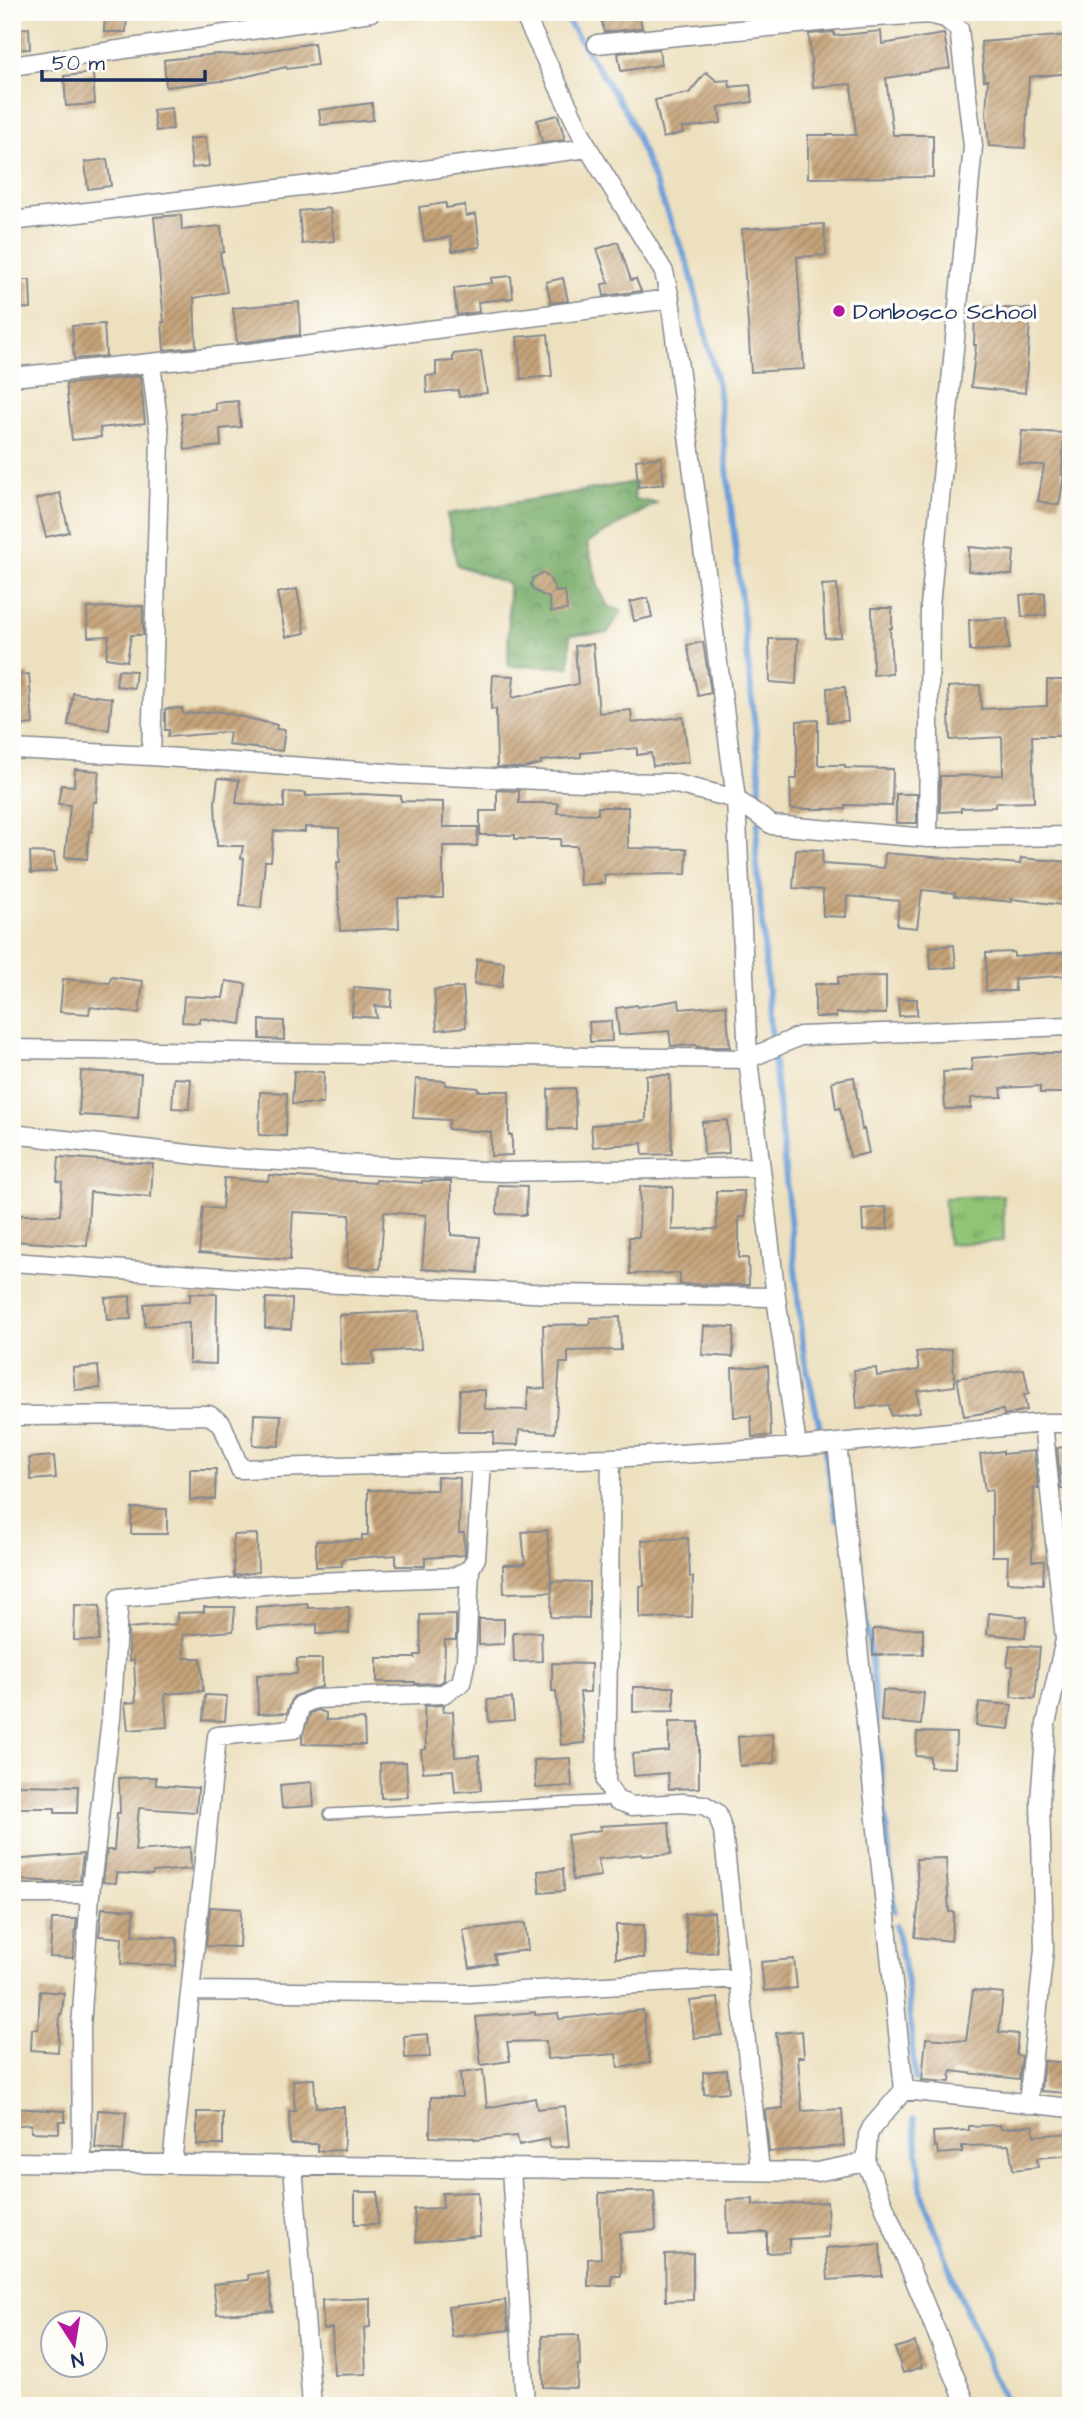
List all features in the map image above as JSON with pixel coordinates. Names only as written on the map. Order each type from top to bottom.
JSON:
[{"type":"street","points":[[12,66],[371,12]]},
{"type":"street","points":[[523,12],[588,148],[664,272],[670,299],[736,799],[748,1059],[797,1447]]},
{"type":"street","points":[[597,44],[859,15],[929,14],[945,18],[959,29],[973,146],[930,606],[928,838]]},
{"type":"street","points":[[12,220],[335,182],[588,148]]},
{"type":"street","points":[[12,377],[248,353],[670,299]]},
{"type":"street","points":[[150,362],[160,439],[151,756]]},
{"type":"street","points":[[12,749],[400,774],[672,783],[736,799],[772,825],[928,838],[1071,836]]},
{"type":"street","points":[[12,1049],[748,1059],[800,1036],[1071,1026]]},
{"type":"street","points":[[12,1134],[223,1158],[501,1172],[761,1167]]},
{"type":"street","points":[[12,1262],[276,1281],[541,1293],[776,1297]]},
{"type":"street","points":[[12,1416],[209,1415],[222,1424],[240,1469],[611,1458],[797,1447],[1043,1423],[1071,1423]]},
{"type":"street","points":[[1028,2104],[1044,1949],[1040,1801],[1044,1749],[1046,1724],[1065,1640],[1043,1423]]},
{"type":"street","points":[[836,1443],[904,2090],[872,2127],[868,2136],[866,2162],[967,2406]]},
{"type":"street","points":[[611,1458],[606,1782],[616,1800],[632,1806],[682,1803],[704,1805],[717,1813],[723,1831],[760,2169]]},
{"type":"street","points":[[172,2164],[217,1736],[294,1729],[301,1705],[315,1699],[443,1694],[461,1683],[466,1660],[470,1569],[476,1558],[482,1462]]},
{"type":"street","points":[[82,2163],[81,2028],[90,1894],[111,1718],[119,1598],[286,1583],[455,1577],[470,1569]]},
{"type":"street","points":[[12,1894],[90,1894]]},
{"type":"street","points":[[191,1992],[469,1994],[739,1978]]},
{"type":"street","points":[[904,2090],[1071,2108]]},
{"type":"street","points":[[12,2162],[760,2169],[817,2172],[866,2162]]},
{"type":"street","points":[[293,2166],[312,2406]]},
{"type":"street","points":[[511,2168],[525,2406]]},
{"type":"lane","points":[[329,1814],[616,1800]]},
{"type":"green space","points":[[636,482],[634,499],[657,503],[587,543],[599,589],[608,606],[622,611],[607,633],[570,635],[570,667],[508,666],[509,584],[457,565],[447,514]]},
{"type":"green space","points":[[1003,1195],[1004,1241],[948,1244],[944,1198]]},
{"type":"building","points":[[105,12],[127,12],[126,32],[104,32]]},
{"type":"building","points":[[600,12],[639,12],[642,28],[604,32]]},
{"type":"building","points":[[29,28],[30,49],[12,50],[12,29]]},
{"type":"building","points":[[881,31],[882,44],[944,34],[950,68],[886,78],[893,135],[933,135],[933,177],[808,178],[808,135],[856,135],[851,84],[813,87],[809,34],[834,32],[834,36]]},
{"type":"building","points":[[1071,35],[1071,73],[1029,77],[1025,148],[989,146],[986,113],[988,80],[984,80],[981,42]]},
{"type":"building","points":[[314,43],[317,65],[286,67],[231,80],[166,87],[164,60],[217,54],[241,55]]},
{"type":"building","points":[[659,49],[661,65],[621,71],[618,53]]},
{"type":"building","points":[[706,72],[717,81],[729,80],[730,87],[750,85],[753,102],[719,107],[721,123],[682,128],[683,133],[663,138],[655,100],[689,93]]},
{"type":"building","points":[[93,73],[95,104],[66,106],[64,76]]},
{"type":"building","points":[[372,103],[373,120],[321,125],[319,110]]},
{"type":"building","points":[[171,108],[173,129],[156,131],[153,110]]},
{"type":"building","points":[[558,115],[565,140],[542,143],[537,120]]},
{"type":"building","points":[[206,137],[209,166],[192,168],[189,139]]},
{"type":"building","points":[[107,159],[111,186],[88,189],[85,162]]},
{"type":"building","points":[[446,203],[446,208],[465,205],[466,216],[476,214],[480,247],[452,251],[451,237],[424,241],[419,207]]},
{"type":"building","points":[[330,208],[334,241],[302,244],[299,211]]},
{"type":"building","points":[[181,215],[182,230],[221,226],[224,252],[220,253],[227,292],[194,298],[196,347],[164,350],[154,217]]},
{"type":"building","points":[[824,224],[826,255],[797,257],[804,369],[751,372],[742,229]]},
{"type":"building","points":[[618,242],[631,280],[636,279],[641,291],[604,296],[602,284],[609,283],[597,249]]},
{"type":"building","points":[[511,276],[513,298],[478,302],[479,312],[457,315],[454,288],[492,283],[491,278]]},
{"type":"building","points":[[563,278],[568,301],[551,303],[546,282]]},
{"type":"building","points":[[12,280],[30,280],[31,308],[12,309]]},
{"type":"building","points":[[299,302],[300,335],[237,343],[233,308]]},
{"type":"building","points":[[975,307],[1031,309],[1025,393],[971,387],[976,345]]},
{"type":"building","points":[[104,324],[106,356],[74,359],[72,326]]},
{"type":"building","points":[[548,334],[552,376],[521,379],[517,337]]},
{"type":"building","points":[[481,351],[487,393],[459,397],[458,390],[427,393],[426,376],[436,375],[436,362],[453,361],[453,354]]},
{"type":"building","points":[[140,376],[145,423],[100,428],[101,437],[72,440],[66,384]]},
{"type":"building","points":[[238,401],[241,427],[220,429],[221,446],[185,450],[181,414],[216,410],[215,403]]},
{"type":"building","points":[[1022,431],[1064,433],[1064,476],[1059,505],[1038,501],[1044,465],[1019,464]]},
{"type":"building","points":[[661,457],[664,484],[638,487],[636,460]]},
{"type":"building","points":[[60,493],[69,532],[46,537],[36,499]]},
{"type":"building","points":[[969,547],[1014,551],[1012,575],[968,571]]},
{"type":"building","points":[[543,573],[550,579],[556,592],[565,591],[567,610],[551,612],[549,598],[533,590],[533,578]]},
{"type":"building","points":[[837,584],[841,637],[825,638],[822,585]]},
{"type":"building","points":[[297,589],[305,633],[286,637],[277,593]]},
{"type":"building","points":[[1045,593],[1046,615],[1022,617],[1020,595]]},
{"type":"building","points":[[648,598],[652,617],[634,621],[630,602]]},
{"type":"building","points":[[143,606],[143,635],[131,635],[127,661],[106,658],[109,636],[88,637],[87,608]]},
{"type":"building","points":[[872,608],[892,608],[892,673],[873,675]]},
{"type":"building","points":[[1007,618],[1009,649],[970,651],[969,620]]},
{"type":"building","points":[[769,639],[798,639],[796,684],[770,682]]},
{"type":"building","points":[[703,642],[711,693],[698,696],[687,645]]},
{"type":"building","points":[[593,644],[599,713],[631,710],[632,723],[683,717],[689,762],[653,766],[651,753],[637,755],[637,748],[581,753],[581,757],[541,761],[541,764],[523,768],[497,767],[496,709],[491,709],[493,675],[514,676],[512,698],[578,684],[575,646]]},
{"type":"building","points":[[118,670],[136,671],[134,688],[116,686]]},
{"type":"building","points":[[29,674],[33,724],[16,726],[13,675]]},
{"type":"building","points":[[1047,680],[1067,680],[1066,736],[1032,736],[1034,802],[995,803],[995,807],[940,812],[940,776],[1003,775],[1002,737],[950,740],[948,687],[980,685],[981,709],[1047,706]]},
{"type":"building","points":[[845,687],[848,721],[828,722],[827,688]]},
{"type":"building","points":[[73,693],[112,698],[109,730],[68,725]]},
{"type":"building","points":[[182,708],[183,714],[218,711],[277,725],[276,729],[285,730],[282,751],[228,745],[230,732],[168,737],[169,730],[165,730],[165,709]]},
{"type":"building","points":[[818,720],[818,765],[893,769],[892,806],[845,805],[845,809],[791,809],[790,779],[797,779],[797,721]]},
{"type":"building","points":[[75,769],[99,771],[87,859],[65,857],[70,805],[58,804],[61,785],[74,786]]},
{"type":"building","points":[[218,778],[239,780],[236,803],[284,808],[284,792],[306,793],[306,796],[401,796],[401,801],[443,802],[443,827],[478,827],[477,846],[443,846],[443,898],[398,898],[399,928],[340,931],[337,862],[340,862],[339,828],[305,827],[305,832],[274,831],[271,861],[265,861],[261,908],[240,906],[243,846],[217,846],[215,802]]},
{"type":"building","points":[[497,790],[519,791],[519,803],[558,803],[557,813],[598,814],[598,807],[628,807],[628,848],[687,849],[686,874],[604,875],[605,883],[580,885],[577,846],[560,846],[561,839],[515,839],[515,835],[480,835],[480,811],[497,811]]},
{"type":"building","points":[[896,794],[917,794],[917,823],[896,823]]},
{"type":"building","points":[[796,849],[823,850],[822,864],[884,868],[885,853],[1020,864],[1021,858],[1071,862],[1071,906],[954,896],[955,893],[922,890],[917,928],[897,926],[899,901],[847,896],[846,917],[823,916],[823,890],[793,888]]},
{"type":"building","points":[[30,852],[54,853],[56,871],[31,873]]},
{"type":"building","points":[[954,945],[956,967],[931,969],[930,947]]},
{"type":"building","points":[[1014,952],[1014,957],[1071,952],[1071,975],[1014,979],[1015,991],[986,991],[986,953]]},
{"type":"building","points":[[477,959],[504,962],[502,987],[474,984]]},
{"type":"building","points":[[886,976],[886,1014],[836,1013],[836,1017],[815,1017],[815,984],[838,984],[838,977]]},
{"type":"building","points":[[111,977],[143,981],[139,1013],[90,1007],[89,1014],[60,1012],[63,979],[110,983]]},
{"type":"building","points":[[226,981],[246,984],[241,1024],[200,1018],[199,1023],[182,1022],[184,996],[223,998]]},
{"type":"building","points":[[354,987],[392,990],[391,1007],[375,1006],[377,1018],[352,1016]]},
{"type":"building","points":[[463,987],[466,1027],[437,1030],[434,990]]},
{"type":"building","points":[[898,999],[917,999],[917,1015],[899,1016]]},
{"type":"building","points":[[679,1000],[680,1009],[726,1005],[730,1047],[671,1046],[669,1031],[619,1035],[616,1008]]},
{"type":"building","points":[[260,1020],[284,1021],[284,1040],[260,1039]]},
{"type":"building","points":[[611,1021],[612,1041],[590,1042],[589,1022]]},
{"type":"building","points":[[1066,1053],[1067,1093],[1040,1093],[1040,1086],[1001,1088],[1002,1097],[971,1098],[971,1108],[945,1109],[943,1072],[972,1070],[972,1058]]},
{"type":"building","points":[[81,1071],[141,1074],[138,1118],[79,1115]]},
{"type":"building","points":[[294,1071],[324,1072],[323,1104],[292,1104]]},
{"type":"building","points":[[646,1075],[670,1075],[672,1154],[643,1155],[642,1143],[593,1147],[591,1125],[646,1121]]},
{"type":"building","points":[[854,1077],[862,1130],[864,1129],[869,1153],[850,1157],[840,1108],[836,1109],[832,1081]]},
{"type":"building","points":[[174,1078],[191,1079],[189,1109],[172,1108]]},
{"type":"building","points":[[416,1079],[445,1081],[445,1085],[478,1088],[478,1091],[509,1091],[512,1155],[491,1156],[491,1132],[448,1129],[449,1120],[413,1118]]},
{"type":"building","points":[[575,1088],[576,1129],[549,1129],[548,1089]]},
{"type":"building","points":[[260,1092],[287,1093],[286,1136],[259,1135]]},
{"type":"building","points":[[727,1120],[729,1153],[704,1155],[702,1122]]},
{"type":"building","points":[[59,1157],[153,1164],[151,1197],[90,1192],[87,1246],[12,1241],[12,1215],[60,1215],[62,1182],[57,1181]]},
{"type":"building","points":[[269,1175],[375,1183],[376,1180],[422,1183],[451,1181],[451,1235],[480,1237],[478,1273],[422,1269],[426,1215],[384,1212],[380,1269],[347,1267],[350,1215],[293,1212],[290,1260],[199,1253],[203,1207],[222,1209],[224,1178],[268,1181]]},
{"type":"building","points":[[498,1185],[527,1186],[526,1215],[497,1214]]},
{"type":"building","points":[[640,1186],[673,1187],[672,1230],[717,1229],[716,1191],[744,1191],[745,1217],[739,1217],[739,1258],[748,1258],[749,1285],[680,1284],[680,1273],[630,1274],[629,1237],[639,1237]]},
{"type":"building","points":[[886,1207],[888,1229],[863,1231],[862,1209]]},
{"type":"building","points":[[190,1293],[217,1294],[216,1364],[189,1363],[189,1323],[145,1326],[144,1304],[190,1301]]},
{"type":"building","points":[[130,1296],[131,1319],[107,1320],[105,1298]]},
{"type":"building","points":[[266,1298],[292,1299],[291,1329],[265,1328]]},
{"type":"building","points":[[419,1311],[421,1349],[373,1352],[374,1364],[341,1365],[339,1315]]},
{"type":"building","points":[[620,1317],[621,1350],[568,1351],[568,1363],[560,1363],[555,1433],[519,1430],[518,1445],[493,1444],[494,1432],[458,1432],[460,1390],[485,1390],[485,1409],[527,1410],[528,1388],[545,1389],[543,1325],[590,1324],[590,1318]]},
{"type":"building","points":[[704,1326],[734,1327],[733,1357],[702,1355]]},
{"type":"building","points":[[952,1349],[955,1386],[917,1391],[920,1412],[891,1416],[889,1405],[857,1408],[854,1370],[876,1368],[877,1376],[919,1370],[916,1352]]},
{"type":"building","points":[[98,1366],[100,1388],[75,1390],[73,1368]]},
{"type":"building","points":[[768,1366],[771,1436],[752,1437],[751,1416],[734,1417],[732,1368]]},
{"type":"building","points":[[1024,1369],[1029,1394],[1024,1395],[1027,1410],[1004,1415],[1003,1410],[964,1416],[957,1378]]},
{"type":"building","points":[[254,1414],[281,1415],[279,1446],[253,1445]]},
{"type":"building","points":[[1071,1446],[1071,1489],[1061,1489],[1057,1448]]},
{"type":"building","points":[[1003,1451],[1003,1454],[1034,1451],[1038,1488],[1034,1488],[1032,1561],[1044,1561],[1043,1584],[1007,1582],[1008,1556],[992,1556],[992,1490],[985,1491],[980,1454]]},
{"type":"building","points":[[54,1456],[56,1478],[31,1480],[29,1458]]},
{"type":"building","points":[[190,1469],[216,1469],[215,1499],[190,1500]]},
{"type":"building","points":[[437,1477],[460,1478],[459,1533],[464,1533],[465,1555],[425,1558],[425,1566],[396,1566],[396,1555],[342,1559],[342,1566],[316,1567],[316,1541],[362,1540],[362,1535],[368,1535],[368,1490],[437,1490]]},
{"type":"building","points":[[132,1508],[167,1509],[167,1534],[131,1534]]},
{"type":"building","points":[[547,1530],[552,1592],[504,1593],[503,1565],[525,1564],[522,1532]]},
{"type":"building","points":[[257,1534],[258,1572],[234,1576],[233,1535]]},
{"type":"building","points":[[688,1538],[690,1577],[693,1577],[692,1617],[640,1618],[640,1586],[644,1586],[642,1540]]},
{"type":"building","points":[[552,1581],[589,1582],[589,1618],[551,1617]]},
{"type":"building","points":[[307,1603],[308,1608],[349,1607],[349,1633],[317,1634],[317,1624],[257,1629],[256,1607]]},
{"type":"building","points":[[75,1605],[100,1606],[99,1641],[74,1640]]},
{"type":"building","points":[[204,1607],[235,1607],[233,1631],[183,1635],[184,1658],[201,1658],[203,1691],[165,1694],[167,1727],[128,1730],[125,1703],[136,1702],[134,1660],[129,1661],[128,1628],[177,1624],[177,1613],[204,1612]]},
{"type":"building","points":[[989,1613],[1027,1617],[1025,1638],[987,1634]]},
{"type":"building","points":[[456,1614],[456,1640],[445,1640],[444,1680],[440,1683],[415,1684],[377,1682],[377,1658],[415,1658],[415,1655],[421,1655],[420,1615]]},
{"type":"building","points":[[479,1619],[504,1619],[504,1644],[479,1645]]},
{"type":"building","points":[[923,1628],[923,1654],[873,1655],[873,1629]]},
{"type":"building","points":[[541,1632],[542,1661],[514,1662],[513,1633]]},
{"type":"building","points":[[1010,1645],[1040,1647],[1035,1699],[1011,1697],[1013,1666],[1007,1666]]},
{"type":"building","points":[[297,1659],[322,1659],[322,1687],[293,1697],[287,1713],[258,1714],[257,1675],[297,1674]]},
{"type":"building","points":[[552,1663],[591,1664],[590,1692],[580,1692],[585,1743],[561,1745],[556,1691],[552,1691]]},
{"type":"building","points":[[633,1687],[674,1687],[674,1711],[633,1712]]},
{"type":"building","points":[[883,1690],[924,1693],[921,1725],[881,1721]]},
{"type":"building","points":[[205,1695],[227,1696],[225,1721],[203,1720]]},
{"type":"building","points":[[512,1698],[514,1720],[489,1722],[487,1700]]},
{"type":"building","points":[[979,1702],[1012,1705],[1009,1729],[976,1726]]},
{"type":"building","points":[[444,1705],[443,1712],[453,1711],[455,1757],[479,1755],[481,1790],[455,1792],[453,1770],[423,1772],[421,1750],[426,1749],[424,1706]]},
{"type":"building","points":[[318,1710],[326,1713],[326,1720],[364,1719],[365,1745],[302,1744],[310,1713]]},
{"type":"building","points":[[669,1722],[699,1722],[699,1788],[669,1789],[668,1773],[634,1776],[632,1754],[669,1751]]},
{"type":"building","points":[[917,1732],[956,1733],[955,1768],[930,1767],[930,1757],[916,1756]]},
{"type":"building","points":[[772,1734],[775,1763],[740,1766],[738,1737]]},
{"type":"building","points":[[570,1758],[572,1786],[536,1788],[534,1760]]},
{"type":"building","points":[[406,1762],[408,1797],[381,1798],[380,1763]]},
{"type":"building","points":[[156,1777],[156,1785],[198,1788],[196,1812],[139,1808],[135,1851],[190,1847],[191,1869],[153,1872],[152,1875],[117,1873],[116,1883],[103,1882],[107,1850],[114,1850],[117,1813],[120,1813],[119,1778]]},
{"type":"building","points":[[312,1782],[314,1806],[282,1808],[280,1785]]},
{"type":"building","points":[[12,1785],[78,1786],[77,1813],[55,1813],[55,1808],[12,1808]]},
{"type":"building","points":[[669,1822],[671,1854],[598,1859],[601,1876],[573,1880],[567,1835],[601,1830],[600,1826]]},
{"type":"building","points":[[83,1854],[80,1880],[48,1883],[12,1880],[12,1860]]},
{"type":"building","points":[[946,1858],[949,1912],[954,1912],[951,1941],[915,1937],[919,1900],[916,1859]]},
{"type":"building","points":[[563,1869],[564,1891],[540,1893],[538,1871]]},
{"type":"building","points":[[210,1907],[241,1909],[239,1947],[206,1946]]},
{"type":"building","points":[[102,1908],[134,1910],[133,1935],[177,1938],[176,1966],[121,1964],[122,1938],[99,1936]]},
{"type":"building","points":[[714,1912],[717,1952],[688,1954],[685,1914]]},
{"type":"building","points":[[52,1919],[77,1919],[73,1958],[50,1957]]},
{"type":"building","points":[[525,1923],[528,1950],[494,1954],[496,1963],[470,1968],[463,1930]]},
{"type":"building","points":[[616,1925],[644,1925],[644,1958],[616,1958]]},
{"type":"building","points":[[794,1959],[797,1988],[764,1991],[761,1962]]},
{"type":"building","points":[[973,1990],[1003,1993],[999,2032],[1018,2034],[1016,2055],[1022,2056],[1019,2079],[951,2071],[950,2082],[922,2080],[926,2038],[966,2041]]},
{"type":"building","points":[[40,1991],[64,1993],[58,2052],[31,2050],[32,2029],[38,2029]]},
{"type":"building","points":[[718,1998],[722,2035],[694,2038],[690,2001]]},
{"type":"building","points":[[643,2010],[650,2063],[618,2068],[616,2054],[547,2059],[546,2041],[507,2042],[510,2061],[481,2065],[476,2017],[535,2012],[535,2015],[558,2013],[559,2019]]},
{"type":"building","points":[[802,2031],[804,2057],[798,2057],[802,2111],[842,2109],[844,2146],[769,2152],[765,2110],[783,2108],[776,2033]]},
{"type":"building","points":[[428,2034],[430,2057],[405,2058],[404,2036]]},
{"type":"building","points":[[1044,2061],[1069,2063],[1066,2093],[1041,2091]]},
{"type":"building","points":[[483,2070],[487,2108],[535,2098],[537,2109],[565,2106],[569,2146],[550,2148],[549,2139],[519,2145],[517,2136],[475,2140],[430,2137],[431,2097],[462,2097],[460,2073]]},
{"type":"building","points":[[727,2070],[729,2092],[704,2094],[703,2072]]},
{"type":"building","points":[[314,2079],[316,2107],[344,2107],[344,2150],[318,2151],[318,2144],[290,2144],[289,2111],[295,2111],[293,2080]]},
{"type":"building","points":[[12,2108],[65,2111],[65,2122],[59,2122],[59,2133],[31,2132],[31,2124],[12,2126]]},
{"type":"building","points":[[98,2110],[126,2112],[123,2151],[95,2148]]},
{"type":"building","points":[[197,2112],[223,2112],[223,2145],[197,2145]]},
{"type":"building","points":[[1000,2125],[1001,2129],[1033,2125],[1034,2136],[1069,2133],[1070,2155],[1037,2158],[1038,2167],[1013,2170],[1009,2145],[962,2146],[962,2152],[938,2154],[937,2146],[934,2147],[933,2132],[969,2130],[969,2126]]},
{"type":"building","points":[[654,2191],[656,2230],[620,2233],[621,2276],[612,2276],[612,2286],[588,2286],[588,2259],[601,2258],[599,2193]]},
{"type":"building","points":[[355,2192],[378,2192],[378,2224],[355,2224]]},
{"type":"building","points":[[478,2192],[480,2236],[416,2242],[414,2209],[443,2208],[442,2193]]},
{"type":"building","points":[[753,2199],[753,2205],[827,2202],[828,2237],[789,2239],[789,2252],[767,2253],[767,2232],[728,2233],[727,2200]]},
{"type":"building","points":[[880,2244],[882,2276],[828,2280],[826,2248]]},
{"type":"building","points":[[693,2253],[693,2300],[666,2301],[665,2254]]},
{"type":"building","points":[[268,2272],[273,2311],[217,2314],[213,2284],[249,2280],[248,2275]]},
{"type":"building","points":[[370,2298],[370,2327],[364,2328],[366,2374],[334,2375],[332,2328],[323,2329],[322,2300]]},
{"type":"building","points":[[505,2300],[509,2330],[452,2337],[448,2307]]},
{"type":"building","points":[[579,2335],[580,2365],[577,2388],[543,2387],[542,2336]]},
{"type":"building","points":[[915,2342],[922,2367],[903,2373],[895,2348]]},
{"type":"waterway","points":[[562,12],[628,115],[689,267],[718,386],[760,773],[759,808]]},
{"type":"waterway","points":[[758,822],[756,853],[772,1040]]},
{"type":"waterway","points":[[773,1052],[804,1356],[822,1437]]},
{"type":"waterway","points":[[825,1451],[837,1519]]},
{"type":"waterway","points":[[857,1553],[871,1660],[894,1911]]},
{"type":"waterway","points":[[896,1926],[907,1982],[915,2080]]},
{"type":"waterway","points":[[914,2119],[922,2194],[956,2286],[1007,2406]]},
{"type":"place","name":"Donbosco School","points":[[839,311]]}]
